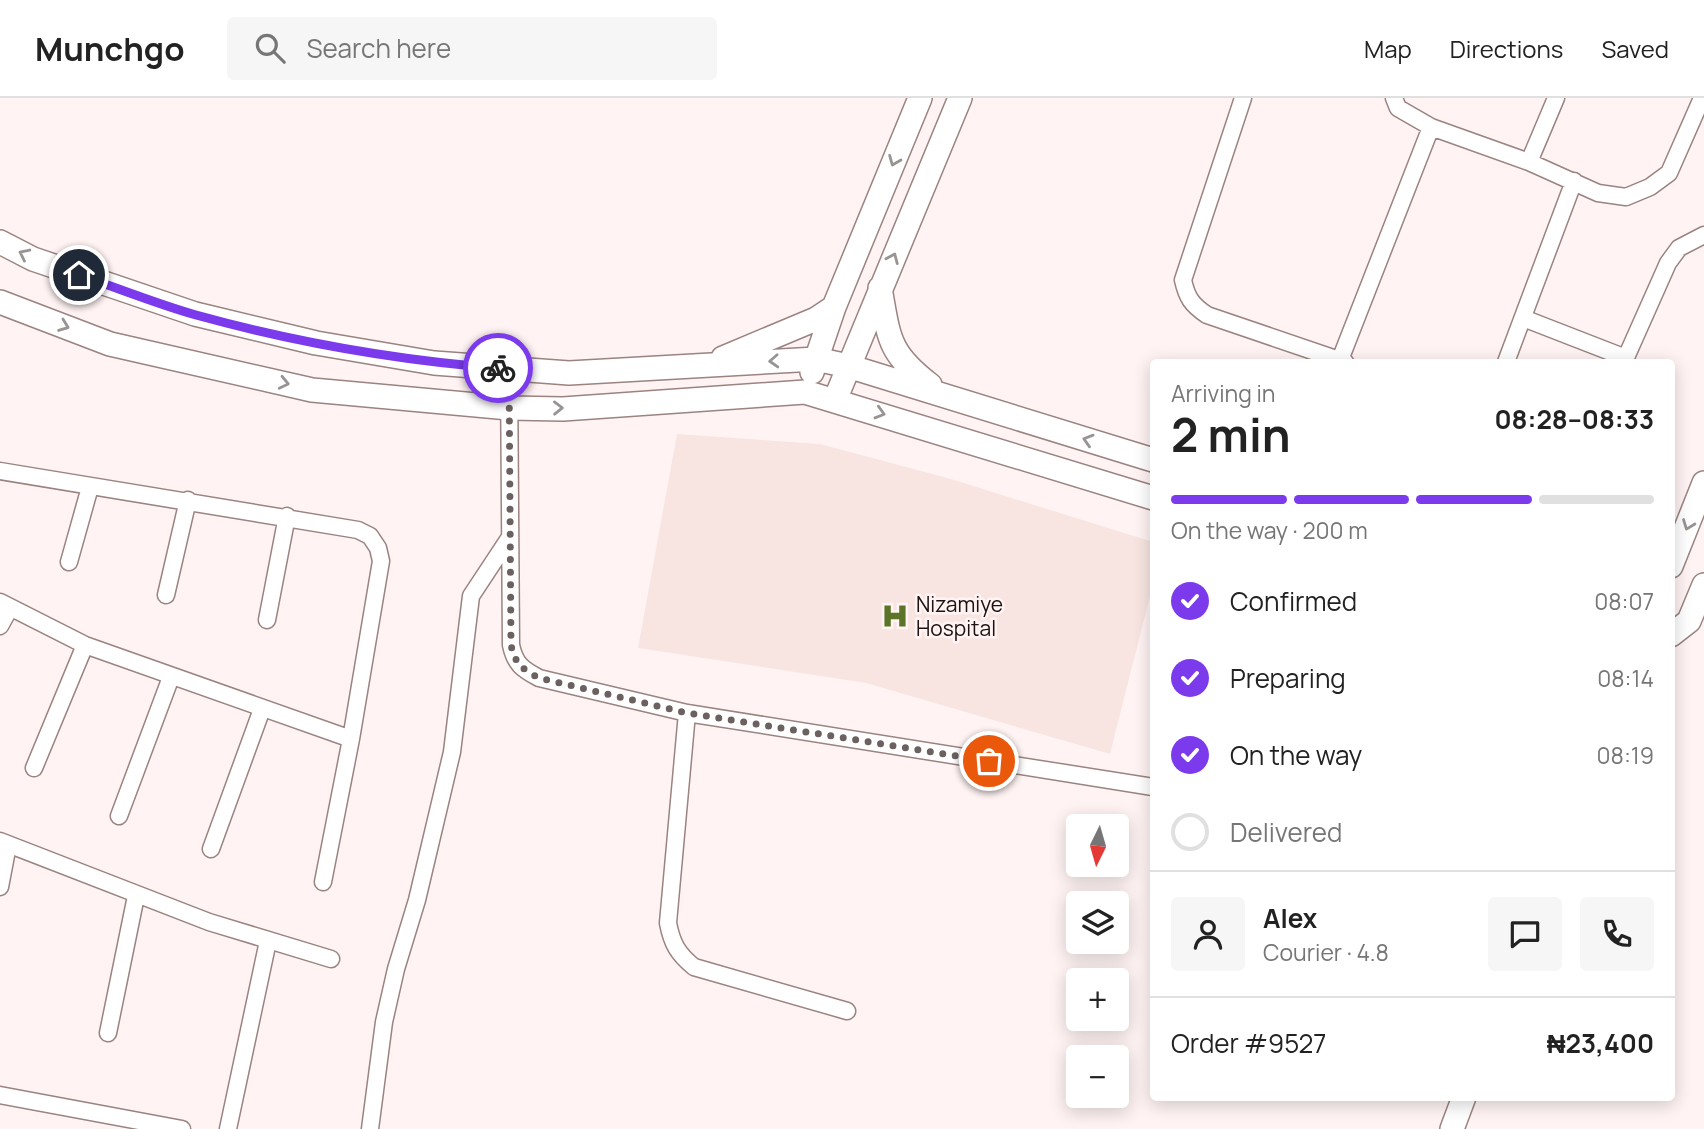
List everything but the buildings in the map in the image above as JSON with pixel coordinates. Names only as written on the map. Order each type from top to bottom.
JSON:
[{"type":"street","points":[[805,392],[834,307],[920,98]]},
{"type":"street","points":[[835,400],[960,98]]},
{"type":"street","points":[[1243,98],[1183,280],[1187,296],[1195,307],[1207,315],[1337,359]]},
{"type":"street","points":[[1394,98],[1398,108],[1431,127],[1528,162],[1598,193],[1626,197],[1650,187],[1669,173],[1702,98]]},
{"type":"street","points":[[1528,162],[1556,98]]},
{"type":"street","points":[[1344,359],[1431,127]]},
{"type":"street","points":[[1507,359],[1574,181]]},
{"type":"street","points":[[1625,359],[1668,262],[1679,248],[1704,235]]},
{"type":"street","points":[[0,242],[33,259],[195,314],[317,343],[434,362],[569,373],[816,359],[848,366],[1150,459]]},
{"type":"street","points":[[880,288],[888,335],[896,353],[904,366],[944,396]]},
{"type":"street","points":[[0,302],[110,344],[312,390],[509,408],[563,409],[805,392],[1150,497]]},
{"type":"street","points":[[707,365],[805,324],[834,307]]},
{"type":"street","points":[[1523,318],[1623,359]]},
{"type":"street","points":[[509,369],[511,645],[514,659],[520,668],[539,678],[687,713],[1150,787]]},
{"type":"street","points":[[0,471],[286,516],[358,530],[370,536],[378,548],[381,561],[351,739],[323,881]]},
{"type":"street","points":[[1675,555],[1704,483]]},
{"type":"street","points":[[69,562],[90,487]]},
{"type":"street","points":[[166,595],[188,500]]},
{"type":"street","points":[[267,620],[286,516]]},
{"type":"street","points":[[370,1129],[384,1022],[396,969],[417,900],[452,752],[471,596],[510,537]]},
{"type":"street","points":[[1675,632],[1689,621],[1704,585]]},
{"type":"street","points":[[0,626],[5,605],[85,645],[351,739]]},
{"type":"street","points":[[33,768],[85,645]]},
{"type":"street","points":[[119,816],[171,677]]},
{"type":"street","points":[[211,849],[262,709]]},
{"type":"street","points":[[687,713],[668,923],[671,940],[679,955],[694,967],[847,1011]]},
{"type":"street","points":[[0,887],[4,843],[136,896],[268,941],[331,959]]},
{"type":"street","points":[[108,1033],[136,896]]},
{"type":"street","points":[[228,1129],[268,941]]},
{"type":"street","points":[[0,1095],[87,1121],[182,1129]]},
{"type":"street","points":[[1452,1129],[1462,1101]]},
{"type":"shaded area","name":"Nizamiye Hospital","points":[[677,434],[820,444],[951,479],[1150,541],[1150,596],[1110,754],[866,683],[638,648]]},
{"type":"way so far","points":[[498,368],[509,369],[511,645],[514,659],[520,668],[539,678],[687,713],[989,761]]},
{"type":"place","name":"Nizamiye Hospital","points":[[895,616]]},
{"type":"route","points":[[79,275],[195,314],[317,343],[434,362],[498,368]]}]
